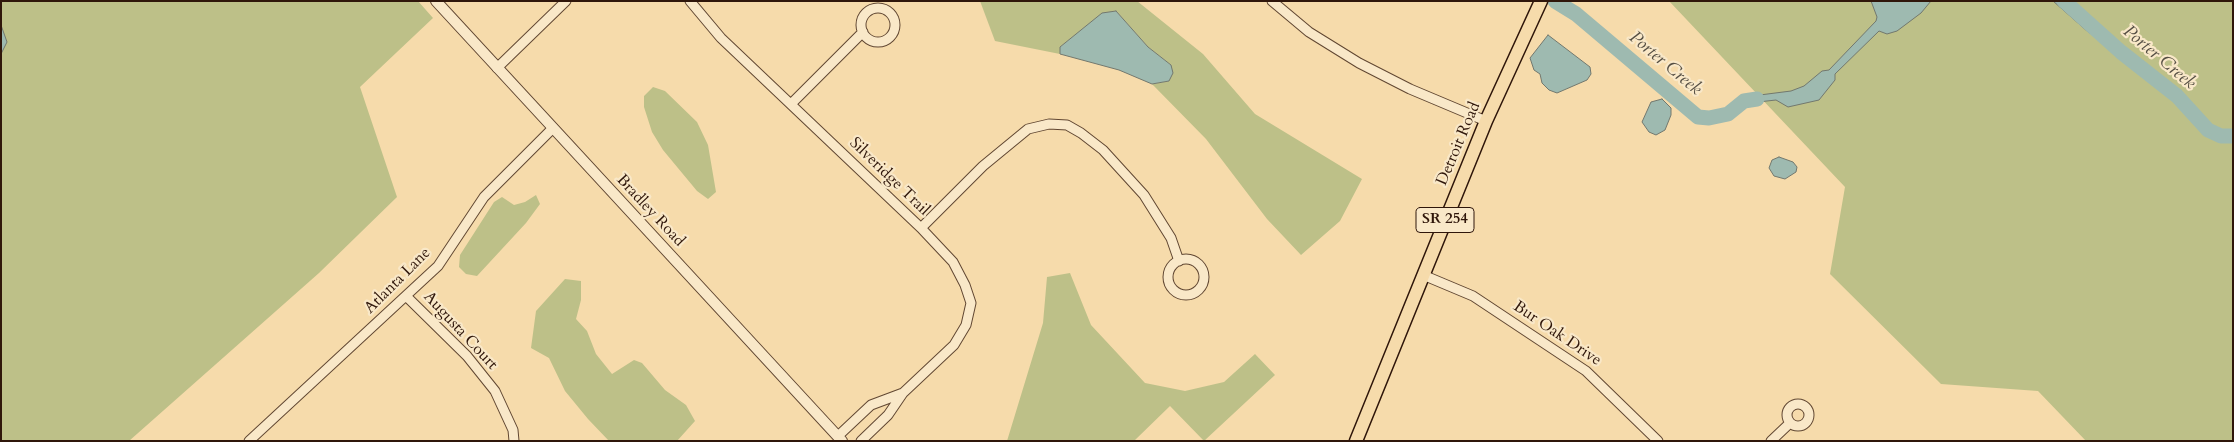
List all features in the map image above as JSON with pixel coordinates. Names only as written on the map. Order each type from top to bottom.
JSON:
[{"type":"main road","name":"Detroit Road","points":[[1356,441],[1486,121],[1541,1]]},
{"type":"street","name":"Bradley Road","points":[[436,1],[840,438]]},
{"type":"street","points":[[497,68],[566,1]]},
{"type":"street","name":"Silveridge Trail","points":[[690,1],[721,38],[921,228],[953,262],[965,285],[971,303],[966,325],[954,345],[903,393],[888,415],[861,441]]},
{"type":"street","points":[[1272,1],[1309,32],[1359,63],[1410,89],[1486,121]]},
{"type":"street","points":[[791,104],[863,32]]},
{"type":"street","points":[[921,228],[983,166],[1028,129],[1049,124],[1067,125],[1103,150],[1144,195],[1171,238],[1178,261]]},
{"type":"street","name":"Atlanta Lane","points":[[249,441],[438,266],[484,197],[553,128]]},
{"type":"street","points":[[1184,259],[1196,262],[1204,272],[1203,284],[1195,293],[1183,295],[1173,290],[1170,285],[1168,274],[1170,268],[1178,261],[1184,259]]},
{"type":"street","name":"Bur Oak Drive","points":[[1423,275],[1473,296],[1586,371],[1658,441]]},
{"type":"street","name":"Augusta Court","points":[[406,296],[467,356],[495,391],[513,430],[514,441]]},
{"type":"street","name":"Silveridge Trail","points":[[840,438],[871,406],[903,393]]},
{"type":"street","points":[[1771,441],[1790,423]]},
{"type":"green space","points":[[1,1],[418,1],[433,18],[360,87],[397,197],[319,273],[129,441],[1,441]]},
{"type":"green space","points":[[980,1],[1137,1],[1203,54],[1255,114],[1362,179],[1340,221],[1301,255],[1267,219],[1206,139],[1152,84],[1169,81],[1171,65],[1148,47],[1116,11],[1102,14],[1060,47],[1060,54],[995,41]]},
{"type":"green space","points":[[1669,1],[2233,1],[2233,441],[2086,441],[2038,391],[1941,384],[1830,274],[1845,187]]},
{"type":"green space","points":[[653,87],[665,91],[697,122],[708,145],[716,192],[708,199],[697,191],[663,150],[652,132],[644,107],[644,96]]},
{"type":"green space","points":[[536,195],[540,204],[526,223],[477,276],[466,274],[459,267],[460,255],[494,202],[502,197],[514,205],[525,202]]},
{"type":"green space","points":[[1070,273],[1091,325],[1145,383],[1185,391],[1224,382],[1255,354],[1275,375],[1204,441],[1170,406],[1134,441],[1007,441],[1043,323],[1047,277]]},
{"type":"green space","points":[[565,279],[581,281],[581,300],[576,319],[587,331],[596,354],[612,374],[634,360],[642,363],[665,390],[686,405],[695,421],[677,441],[609,441],[565,391],[549,358],[531,348],[536,311]]},
{"type":"water","points":[[1871,1],[1931,1],[1921,13],[1897,31],[1887,34],[1879,31],[1835,74],[1835,80],[1819,100],[1788,107],[1776,100],[1749,103],[1740,108],[1738,100],[1744,97],[1791,91],[1804,86],[1822,71],[1829,70],[1876,21],[1877,17]]},
{"type":"water","points":[[2053,1],[2074,1],[2109,36],[2105,44],[2087,31]]},
{"type":"water","points":[[1116,11],[1148,47],[1171,65],[1173,73],[1169,81],[1152,84],[1119,70],[1060,54],[1060,47],[1102,13]]},
{"type":"water","points":[[1,25],[7,42],[1,54]]},
{"type":"water","points":[[1548,35],[1590,67],[1591,74],[1587,80],[1557,93],[1549,90],[1542,83],[1540,74],[1534,70],[1530,58]]},
{"type":"water","points":[[1662,99],[1671,108],[1671,115],[1665,130],[1656,135],[1649,132],[1642,122],[1651,102]]},
{"type":"water","points":[[1779,157],[1793,162],[1797,167],[1796,172],[1785,179],[1774,176],[1769,168],[1772,160]]},
{"type":"waterway","name":"Porter Creek","points":[[1555,1],[1576,14],[1698,117],[1709,118],[1728,114],[1744,101],[1757,99]]},
{"type":"waterway","name":"Porter Creek","points":[[2064,1],[2121,52],[2177,96],[2208,130],[2221,136],[2233,136]]}]
